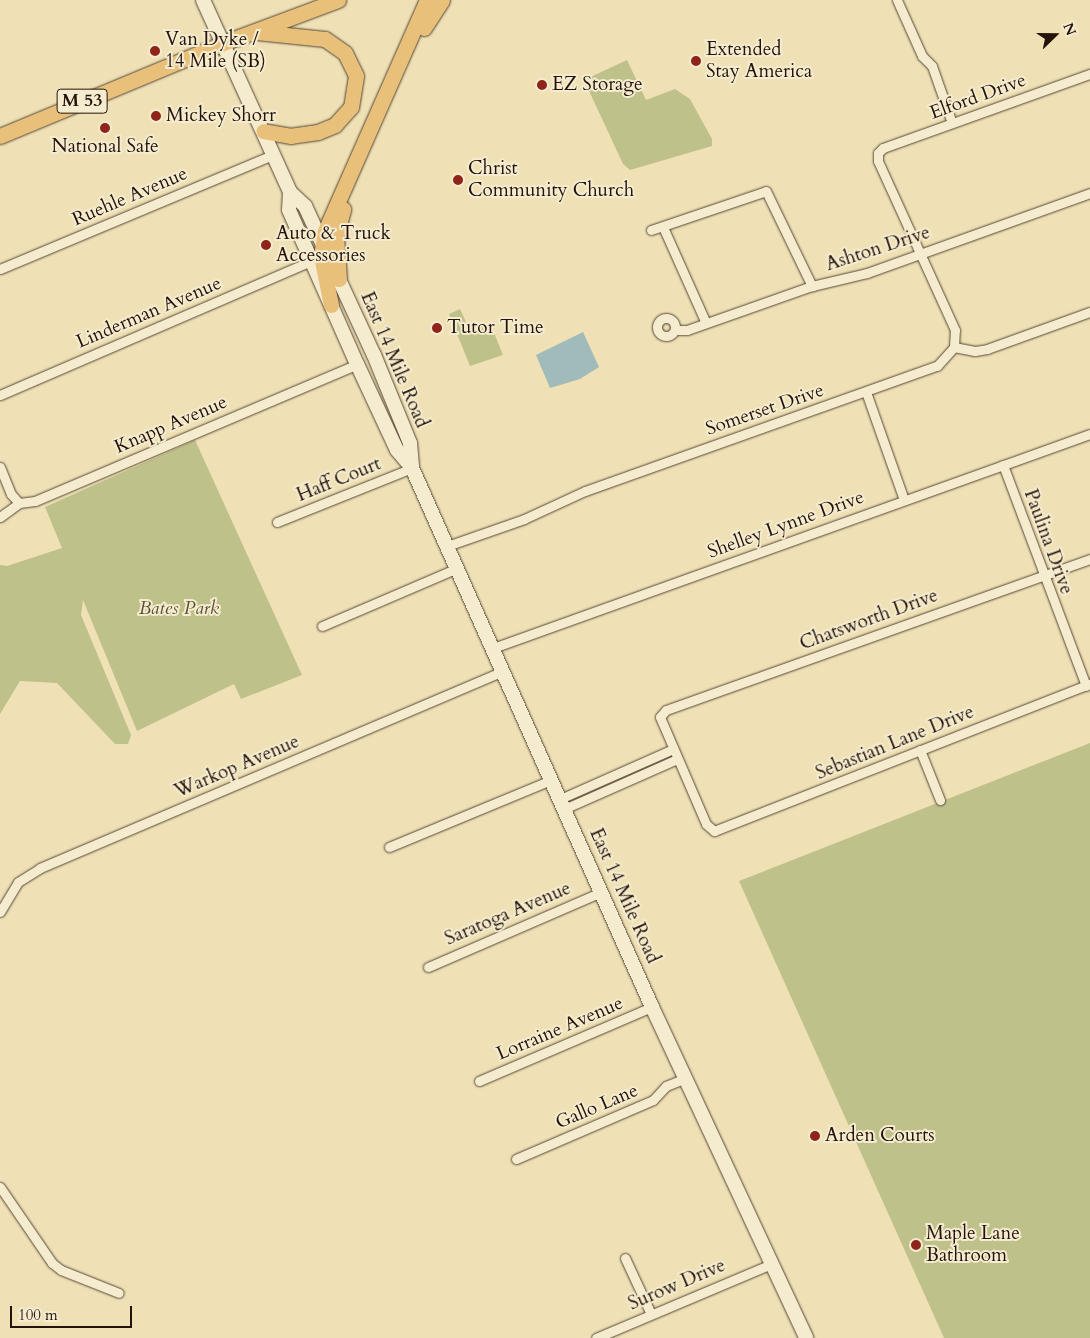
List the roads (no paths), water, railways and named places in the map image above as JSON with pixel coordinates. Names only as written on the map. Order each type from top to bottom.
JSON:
[{"type":"main road","name":"East 14 Mile Road","points":[[203,0],[290,192],[305,206],[339,279],[410,443],[412,468]]},
{"type":"main road","name":"M 53","points":[[0,136],[223,43],[338,0]]},
{"type":"main road","points":[[331,305],[321,256],[322,241],[427,0]]},
{"type":"main road","points":[[339,279],[336,245],[341,215],[424,29],[442,0]]},
{"type":"main road","points":[[253,31],[325,39],[345,53],[356,76],[352,107],[335,125],[318,132],[291,136],[262,131]]},
{"type":"main road","name":"East 14 Mile Road","points":[[290,192],[289,210],[357,364],[397,450],[412,468],[652,1007],[806,1338]]},
{"type":"street","points":[[897,0],[922,56],[932,66],[952,123]]},
{"type":"street","name":"Elford Drive","points":[[920,254],[878,161],[878,153],[883,148],[1090,74]]},
{"type":"street","name":"Ruehle Avenue","points":[[0,269],[273,155]]},
{"type":"street","points":[[651,230],[766,191],[812,286]]},
{"type":"street","name":"Ashton Drive","points":[[675,330],[706,323],[812,286],[867,273],[1090,193]]},
{"type":"street","points":[[662,227],[706,323]]},
{"type":"street","points":[[920,254],[952,322],[954,347],[975,351],[987,349],[1090,312]]},
{"type":"street","name":"Linderman Avenue","points":[[0,394],[311,261]]},
{"type":"street","name":"Somerset Drive","points":[[447,546],[524,519],[585,492],[937,366],[954,347]]},
{"type":"street","name":"Knapp Avenue","points":[[0,517],[19,503],[35,501],[357,364]]},
{"type":"street","points":[[866,392],[904,500]]},
{"type":"street","name":"Shelley Lynne Drive","points":[[493,648],[1090,434]]},
{"type":"street","name":"Paulina Drive","points":[[1003,465],[1042,576],[1088,685]]},
{"type":"street","points":[[0,467],[11,494],[19,503]]},
{"type":"street","name":"Haff Court","points":[[277,522],[412,468]]},
{"type":"street","name":"Chatsworth Drive","points":[[673,749],[660,715],[1090,559]]},
{"type":"street","points":[[322,626],[457,568]]},
{"type":"street","name":"Warkop Avenue","points":[[0,912],[18,882],[40,868],[503,671]]},
{"type":"street","name":"Sebastian Lane Drive","points":[[677,759],[711,830],[1088,685]]},
{"type":"street","points":[[673,749],[677,759],[562,804],[673,749]]},
{"type":"street","points":[[920,750],[940,800]]},
{"type":"street","points":[[389,847],[551,780]]},
{"type":"street","name":"Saratoga Avenue","points":[[428,967],[601,892]]},
{"type":"street","name":"Lorraine Avenue","points":[[480,1080],[652,1007]]},
{"type":"street","name":"Gallo Lane","points":[[516,1159],[653,1100],[666,1086],[686,1078]]},
{"type":"street","points":[[0,1187],[52,1263],[61,1270],[119,1292]]},
{"type":"street","points":[[625,1258],[650,1314]]},
{"type":"street","name":"Surow Drive","points":[[596,1338],[771,1264]]},
{"type":"water","points":[[583,332],[599,367],[580,379],[550,388],[536,355]]},
{"type":"place","name":"Van Dyke / 14 Mile (SB)","points":[[155,51]]},
{"type":"place","name":"Extended Stay America","points":[[696,61]]},
{"type":"place","name":"EZ Storage","points":[[542,85]]},
{"type":"place","name":"Mickey Shorr","points":[[156,116]]},
{"type":"place","name":"National Safe","points":[[105,128]]},
{"type":"place","name":"Christ Community Church","points":[[458,180]]},
{"type":"place","name":"Auto & Truck Accessories","points":[[266,245]]},
{"type":"place","name":"Tutor Time","points":[[437,328]]},
{"type":"place","name":"Arden Courts","points":[[815,1136]]},
{"type":"place","name":"Maple Lane Bathroom","points":[[916,1245]]},
{"type":"park label","name":"Bates Park","points":[[179,609]]}]
